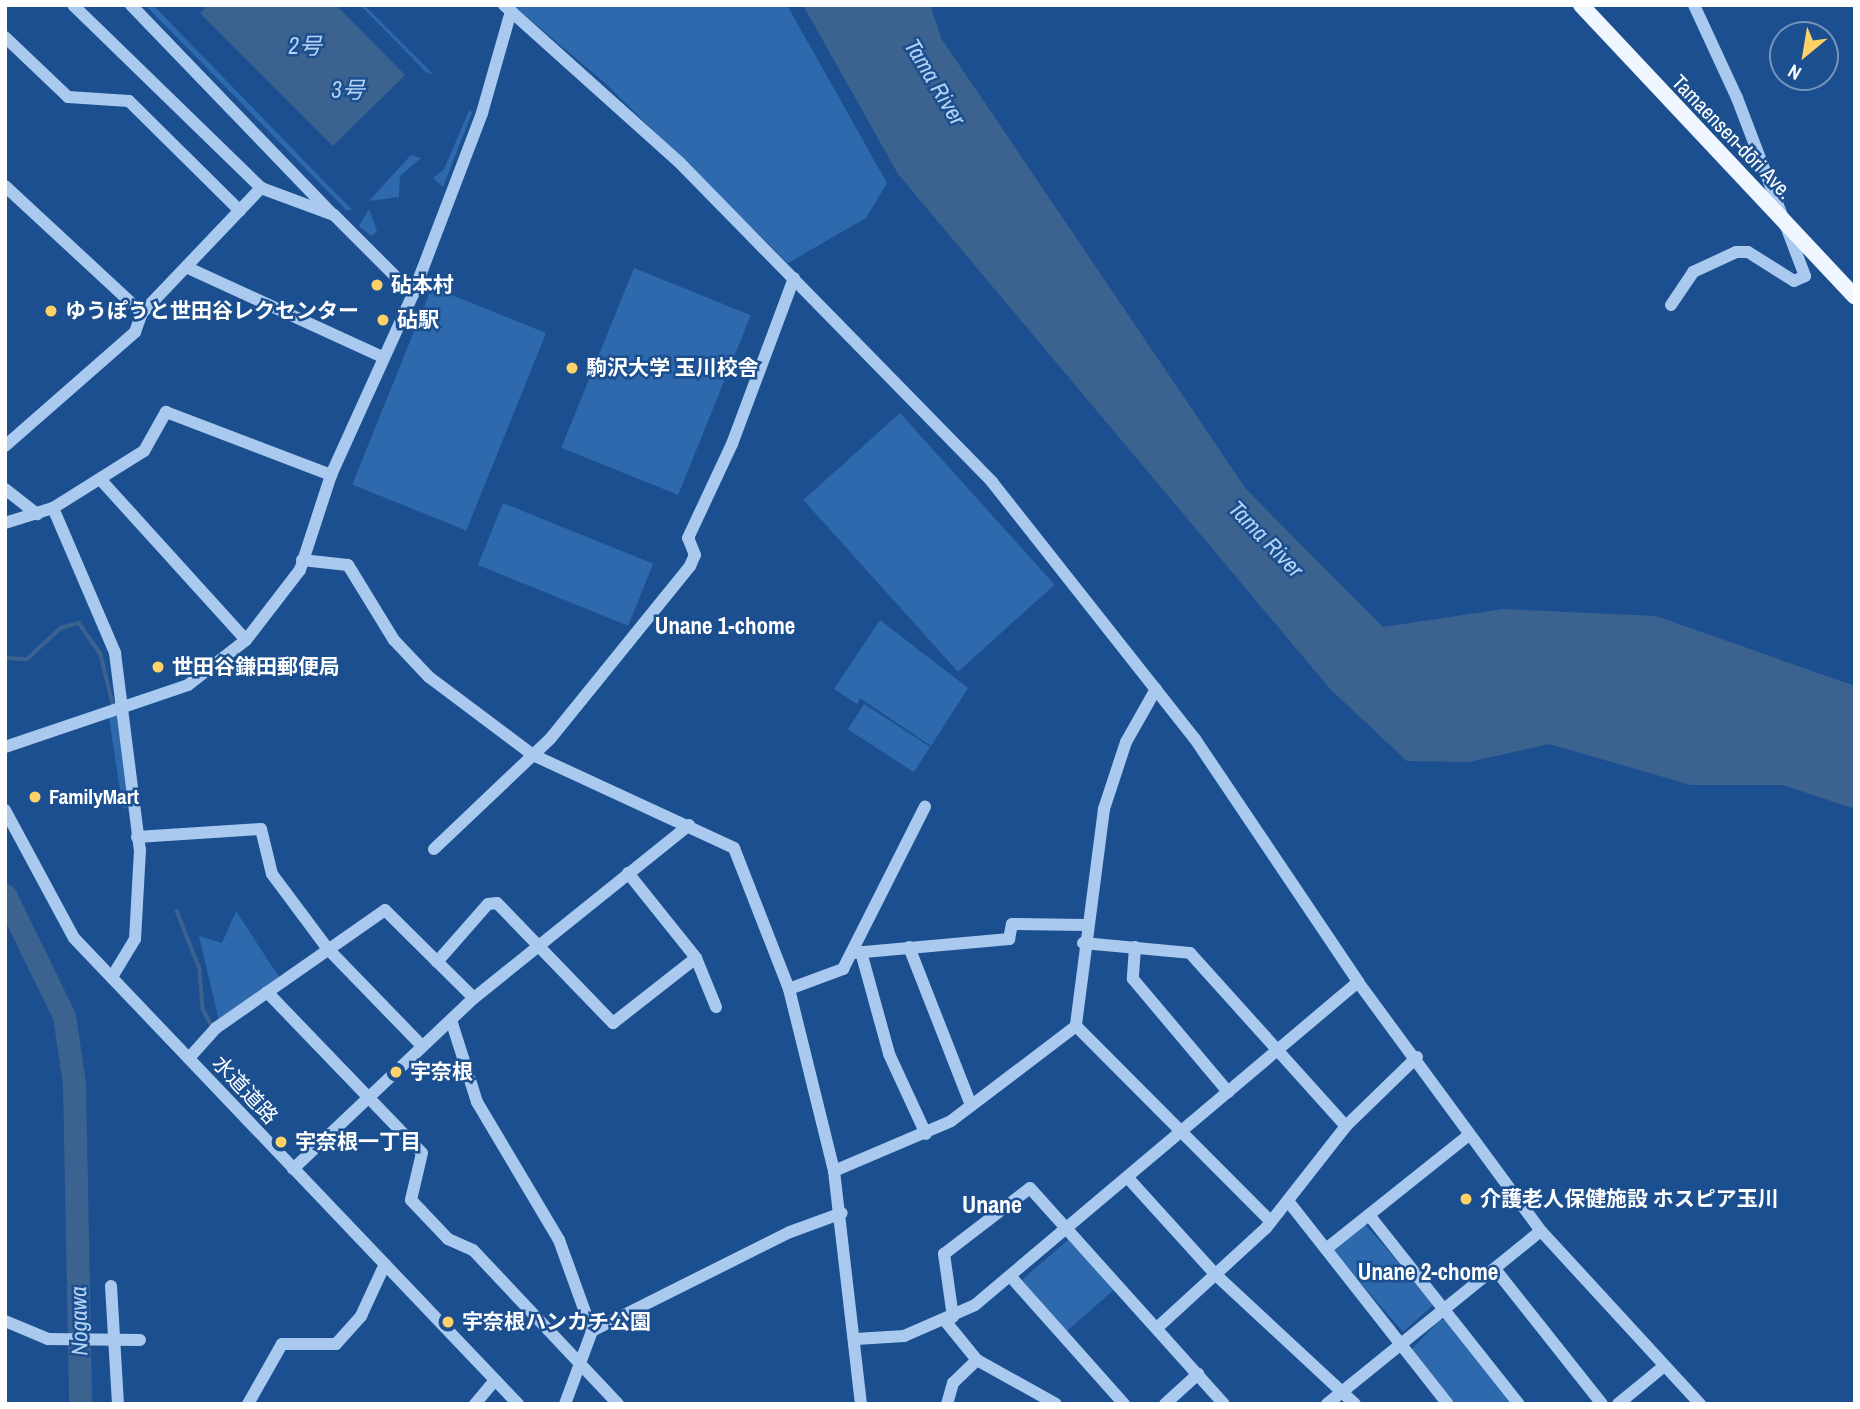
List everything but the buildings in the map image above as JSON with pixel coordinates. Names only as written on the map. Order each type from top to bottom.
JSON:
[{"type":"main road","name":"Tamaensen-dōri Ave.","points":[[1581,5],[1855,297]]},
{"type":"street","points":[[73,5],[261,188],[334,215]]},
{"type":"street","points":[[131,5],[413,293]]},
{"type":"street","points":[[1671,305],[1693,272],[1736,251],[1803,279],[1790,227],[1694,5]]},
{"type":"street","points":[[5,747],[122,711],[188,685],[246,640],[302,560],[331,475],[413,293],[482,113],[507,8],[679,162],[992,482],[1156,689],[1358,982],[1417,1057],[1469,1135],[1541,1231],[1663,1367],[1700,1404]]},
{"type":"street","points":[[5,37],[68,97],[129,101],[240,211]]},
{"type":"street","points":[[5,186],[142,313]]},
{"type":"street","points":[[5,446],[135,332],[142,313],[261,188]]},
{"type":"street","points":[[186,267],[383,357]]},
{"type":"street","points":[[435,849],[533,755],[614,665],[690,566],[695,555],[688,538],[732,444],[794,278]]},
{"type":"street","points":[[5,523],[53,508],[144,451],[166,412],[331,475]]},
{"type":"street","points":[[100,478],[246,640]]},
{"type":"street","points":[[5,489],[37,514]]},
{"type":"street","points":[[53,508],[115,653],[137,837],[135,939],[113,977]]},
{"type":"street","points":[[302,560],[348,565],[394,640],[429,677],[533,755],[734,848],[789,989],[834,1171],[842,1213],[861,1404]]},
{"type":"street","points":[[834,1171],[926,1135],[971,1105],[1076,1026],[1085,925],[1104,809],[1136,719],[1156,689]]},
{"type":"street","points":[[789,989],[843,969],[857,953],[925,807]]},
{"type":"street","name":"水道道路","points":[[5,810],[74,938],[518,1404]]},
{"type":"street","points":[[293,1169],[474,998],[689,825]]},
{"type":"street","points":[[137,837],[261,829],[272,874],[328,949],[422,1046]]},
{"type":"street","points":[[628,873],[696,958],[716,1007]]},
{"type":"street","points":[[437,962],[488,904],[497,903],[613,1023],[696,958]]},
{"type":"street","points":[[189,1058],[267,992],[385,910],[474,998]]},
{"type":"street","points":[[857,953],[1010,939],[1012,924],[1085,925]]},
{"type":"street","points":[[1083,943],[1190,953],[1346,1126]]},
{"type":"street","points":[[909,947],[971,1105]]},
{"type":"street","points":[[1135,947],[1132,979],[1228,1092]]},
{"type":"street","points":[[857,953],[889,1054],[926,1135]]},
{"type":"street","points":[[856,1339],[904,1336],[950,1320],[1010,1277],[1358,982]]},
{"type":"street","points":[[267,992],[422,1153],[411,1200],[447,1239],[473,1250],[618,1404]]},
{"type":"street","points":[[451,1020],[477,1102],[559,1240],[592,1331]]},
{"type":"street","points":[[1076,1026],[1179,1133],[1271,1222]]},
{"type":"street","points":[[1158,1326],[1271,1222],[1346,1126],[1417,1057]]},
{"type":"street","points":[[1326,1250],[1469,1135]]},
{"type":"street","points":[[1128,1178],[1215,1274],[1355,1404]]},
{"type":"street","points":[[1056,1404],[977,1360],[950,1320],[944,1254],[1030,1188],[1158,1326],[1224,1404]]},
{"type":"street","points":[[1288,1201],[1448,1404]]},
{"type":"street","points":[[565,1404],[578,1359],[592,1331],[790,1232],[842,1213]]},
{"type":"street","points":[[1369,1215],[1519,1404]]},
{"type":"street","points":[[1327,1404],[1541,1231]]},
{"type":"street","points":[[248,1404],[282,1344],[336,1344],[361,1316],[385,1264]]},
{"type":"street","points":[[1495,1269],[1602,1404]]},
{"type":"street","points":[[1010,1277],[1124,1404]]},
{"type":"street","points":[[111,1286],[118,1404]]},
{"type":"street","points":[[5,1321],[48,1339],[115,1337],[140,1340]]},
{"type":"street","points":[[947,1404],[953,1383],[977,1360]]},
{"type":"street","points":[[1618,1404],[1663,1367]]},
{"type":"street","points":[[1165,1404],[1198,1374]]},
{"type":"street","points":[[475,1404],[495,1380]]},
{"type":"shaded area","points":[[145,5],[153,5],[352,210],[346,210]]},
{"type":"shaded area","points":[[360,5],[364,5],[433,74],[427,73]]},
{"type":"shaded area","points":[[513,5],[787,5],[887,183],[866,218],[788,263],[605,83]]},
{"type":"shaded area","points":[[470,109],[472,113],[443,187],[433,178],[444,169]]},
{"type":"shaded area","points":[[411,155],[421,158],[400,176],[399,197],[369,201]]},
{"type":"shaded area","points":[[369,209],[377,231],[371,236],[359,226]]},
{"type":"shaded area","points":[[634,268],[751,315],[678,495],[561,448]]},
{"type":"shaded area","points":[[432,287],[546,333],[466,531],[352,484]]},
{"type":"shaded area","points":[[900,413],[1055,585],[958,672],[803,500]]},
{"type":"shaded area","points":[[503,503],[653,564],[628,626],[478,565]]},
{"type":"shaded area","points":[[880,620],[968,688],[931,746],[860,698],[857,704],[834,689]]},
{"type":"shaded area","points":[[864,704],[930,747],[914,772],[848,729]]},
{"type":"shaded area","points":[[123,713],[133,806],[123,809],[109,718]]},
{"type":"shaded area","points":[[236,911],[279,977],[219,1021],[199,936],[222,943]]},
{"type":"shaded area","points":[[1365,1224],[1435,1304],[1403,1332],[1333,1252]]},
{"type":"shaded area","points":[[1069,1239],[1114,1290],[1067,1331],[1022,1280]]},
{"type":"shaded area","points":[[1440,1320],[1447,1320],[1513,1404],[1454,1404],[1411,1350]]},
{"type":"water","points":[[208,5],[336,5],[405,75],[333,146],[200,13]]},
{"type":"water","name":"Tama River","points":[[803,5],[930,5],[941,38],[1246,489],[1383,627],[1503,609],[1656,616],[1855,686],[1855,809],[1783,785],[1691,785],[1549,744],[1469,762],[1407,761],[1331,690],[898,174]]},
{"type":"waterway","points":[[5,658],[27,659],[61,628],[79,623],[101,655],[114,708]]},
{"type":"waterway","name":"Nogawa","points":[[5,895],[64,1016],[74,1083],[80,1404]]},
{"type":"waterway","points":[[177,911],[200,969],[203,1009],[213,1028]]},
{"type":"place","name":"砧本村","points":[[377,285]]},
{"type":"place","name":"ゆうぽうと世田谷レクセンター","points":[[51,311]]},
{"type":"place","name":"砧駅","points":[[383,320]]},
{"type":"place","name":"駒沢大学 玉川校舎","points":[[572,368]]},
{"type":"place","name":"世田谷鎌田郵便局","points":[[158,667]]},
{"type":"place","name":"FamilyMart","points":[[35,797]]},
{"type":"place","name":"宇奈根","points":[[396,1072]]},
{"type":"place","name":"宇奈根一丁目","points":[[281,1142]]},
{"type":"place","name":"介護老人保健施設 ホスピア玉川","points":[[1466,1199]]},
{"type":"place","name":"宇奈根ハンカチ公園","points":[[448,1322]]},
{"type":"district","name":"Unane 1-chome","points":[[725,626]]},
{"type":"district","name":"Unane","points":[[992,1205]]},
{"type":"district","name":"Unane 2-chome","points":[[1428,1272]]},
{"type":"water label","name":"2号","points":[[305,46]]},
{"type":"water label","name":"3号","points":[[348,90]]}]
